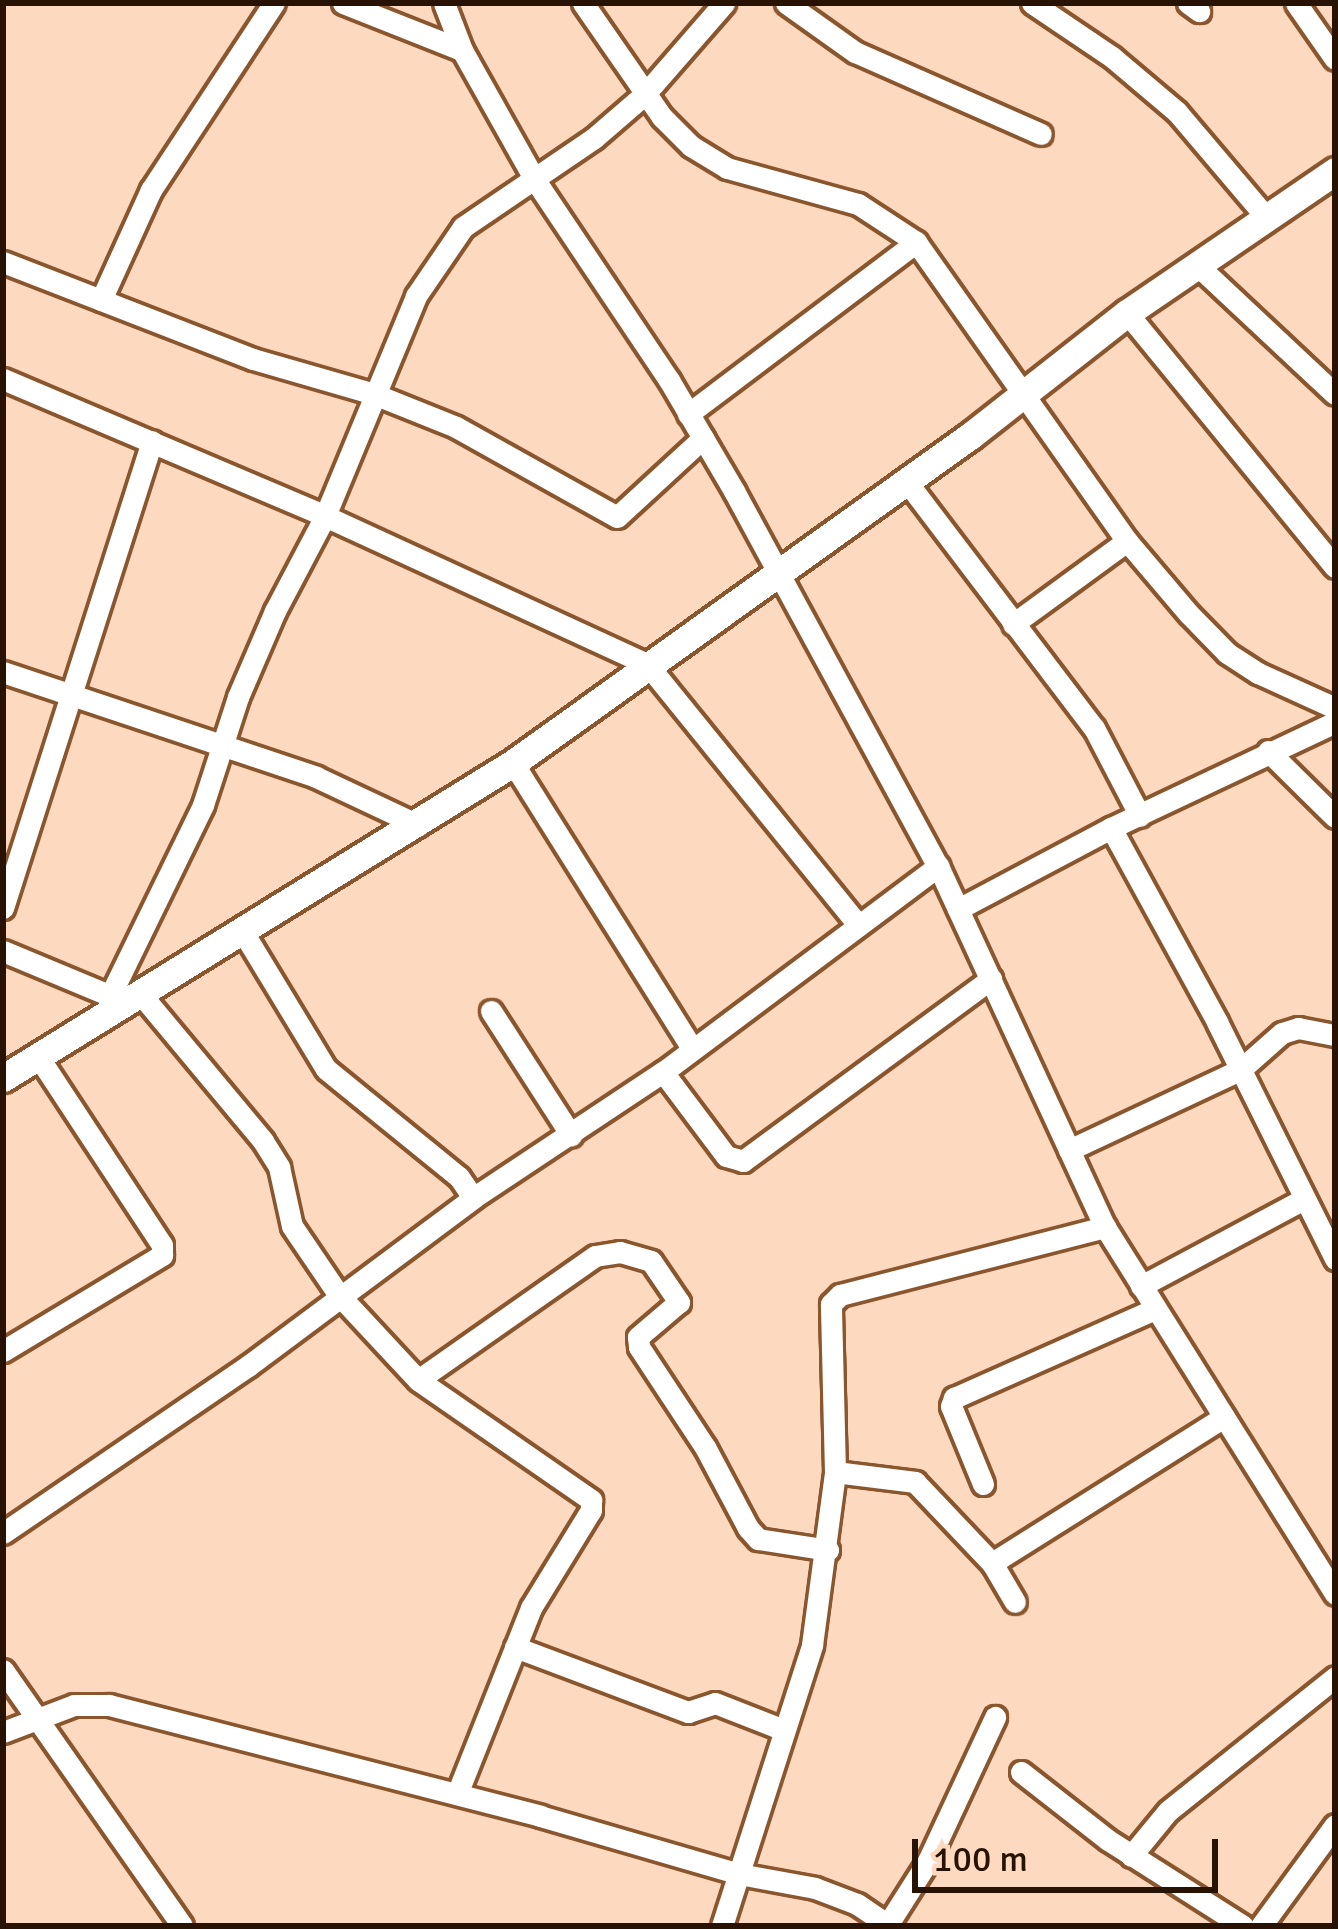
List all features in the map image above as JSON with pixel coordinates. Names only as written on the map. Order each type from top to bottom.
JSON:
[{"type":"street","points":[[101,300],[152,190],[274,3]]},
{"type":"street","points":[[343,3],[462,50]]},
{"type":"street","points":[[444,3],[462,50],[535,180],[703,438],[938,866],[1105,1227],[1334,1589]]},
{"type":"street","points":[[583,3],[645,94],[691,146],[727,168],[858,204],[916,242],[1127,541],[1228,653],[1335,708]]},
{"type":"street","points":[[124,996],[203,805],[220,746],[275,611],[325,516],[416,296],[442,254],[498,200],[535,180],[645,94],[724,3]]},
{"type":"street","points":[[786,3],[855,52],[1041,134]]},
{"type":"street","points":[[1032,3],[1112,57],[1177,112],[1266,217]]},
{"type":"street","points":[[1296,3],[1335,59]]},
{"type":"street","points":[[3,1078],[124,996],[243,932],[513,764],[907,482],[1196,264],[1266,217],[1330,184]]},
{"type":"street","points":[[688,414],[916,242]]},
{"type":"street","points":[[3,262],[253,359],[374,394],[456,427],[617,517],[703,438]]},
{"type":"street","points":[[1196,264],[1335,394]]},
{"type":"street","points":[[1127,313],[1335,567]]},
{"type":"street","points":[[3,379],[325,516],[647,664],[857,925]]},
{"type":"street","points":[[3,908],[152,441]]},
{"type":"street","points":[[907,482],[1094,728],[1140,816]]},
{"type":"street","points":[[1013,624],[1127,541]]},
{"type":"street","points":[[3,672],[367,797],[418,825]]},
{"type":"street","points":[[958,909],[1268,751],[1335,722]]},
{"type":"street","points":[[1268,751],[1335,817]]},
{"type":"street","points":[[513,764],[691,1047]]},
{"type":"street","points":[[1111,829],[1335,1259]]},
{"type":"street","points":[[3,1534],[212,1391],[473,1198],[663,1072],[938,866]]},
{"type":"street","points":[[243,932],[326,1070],[459,1177],[473,1198]]},
{"type":"street","points":[[3,951],[124,996],[263,1141],[279,1167],[292,1226],[338,1294],[418,1380],[591,1501],[591,1510],[557,1561],[515,1647],[457,1794]]},
{"type":"street","points":[[663,1072],[726,1156],[743,1161],[991,979]]},
{"type":"street","points":[[491,1011],[571,1135]]},
{"type":"street","points":[[1069,1150],[1240,1070],[1282,1034],[1298,1028],[1335,1035]]},
{"type":"street","points":[[3,1351],[163,1255],[162,1245],[37,1055]]},
{"type":"street","points":[[1141,1286],[1302,1200]]},
{"type":"street","points":[[722,1926],[812,1645],[835,1472],[836,1391],[829,1315],[840,1295],[1105,1227]]},
{"type":"street","points":[[418,1380],[596,1256],[620,1252],[651,1261],[680,1302],[638,1337],[639,1347],[705,1447],[748,1528],[758,1539],[828,1550]]},
{"type":"street","points":[[982,1484],[951,1406],[954,1398],[1155,1309]]},
{"type":"street","points":[[992,1563],[1224,1417]]},
{"type":"street","points":[[835,1472],[915,1482],[992,1563],[1015,1602]]},
{"type":"street","points":[[515,1647],[688,1712],[720,1704],[784,1730]]},
{"type":"street","points":[[3,1670],[34,1721],[182,1926]]},
{"type":"street","points":[[1131,1856],[1168,1811],[1226,1770],[1266,1729],[1335,1676]]},
{"type":"street","points":[[3,1732],[74,1705],[109,1705],[457,1794],[739,1874],[815,1888],[889,1925],[928,1861],[994,1717]]},
{"type":"street","points":[[1021,1772],[1131,1856],[1243,1926]]},
{"type":"street","points":[[1261,1926],[1335,1825]]}]
